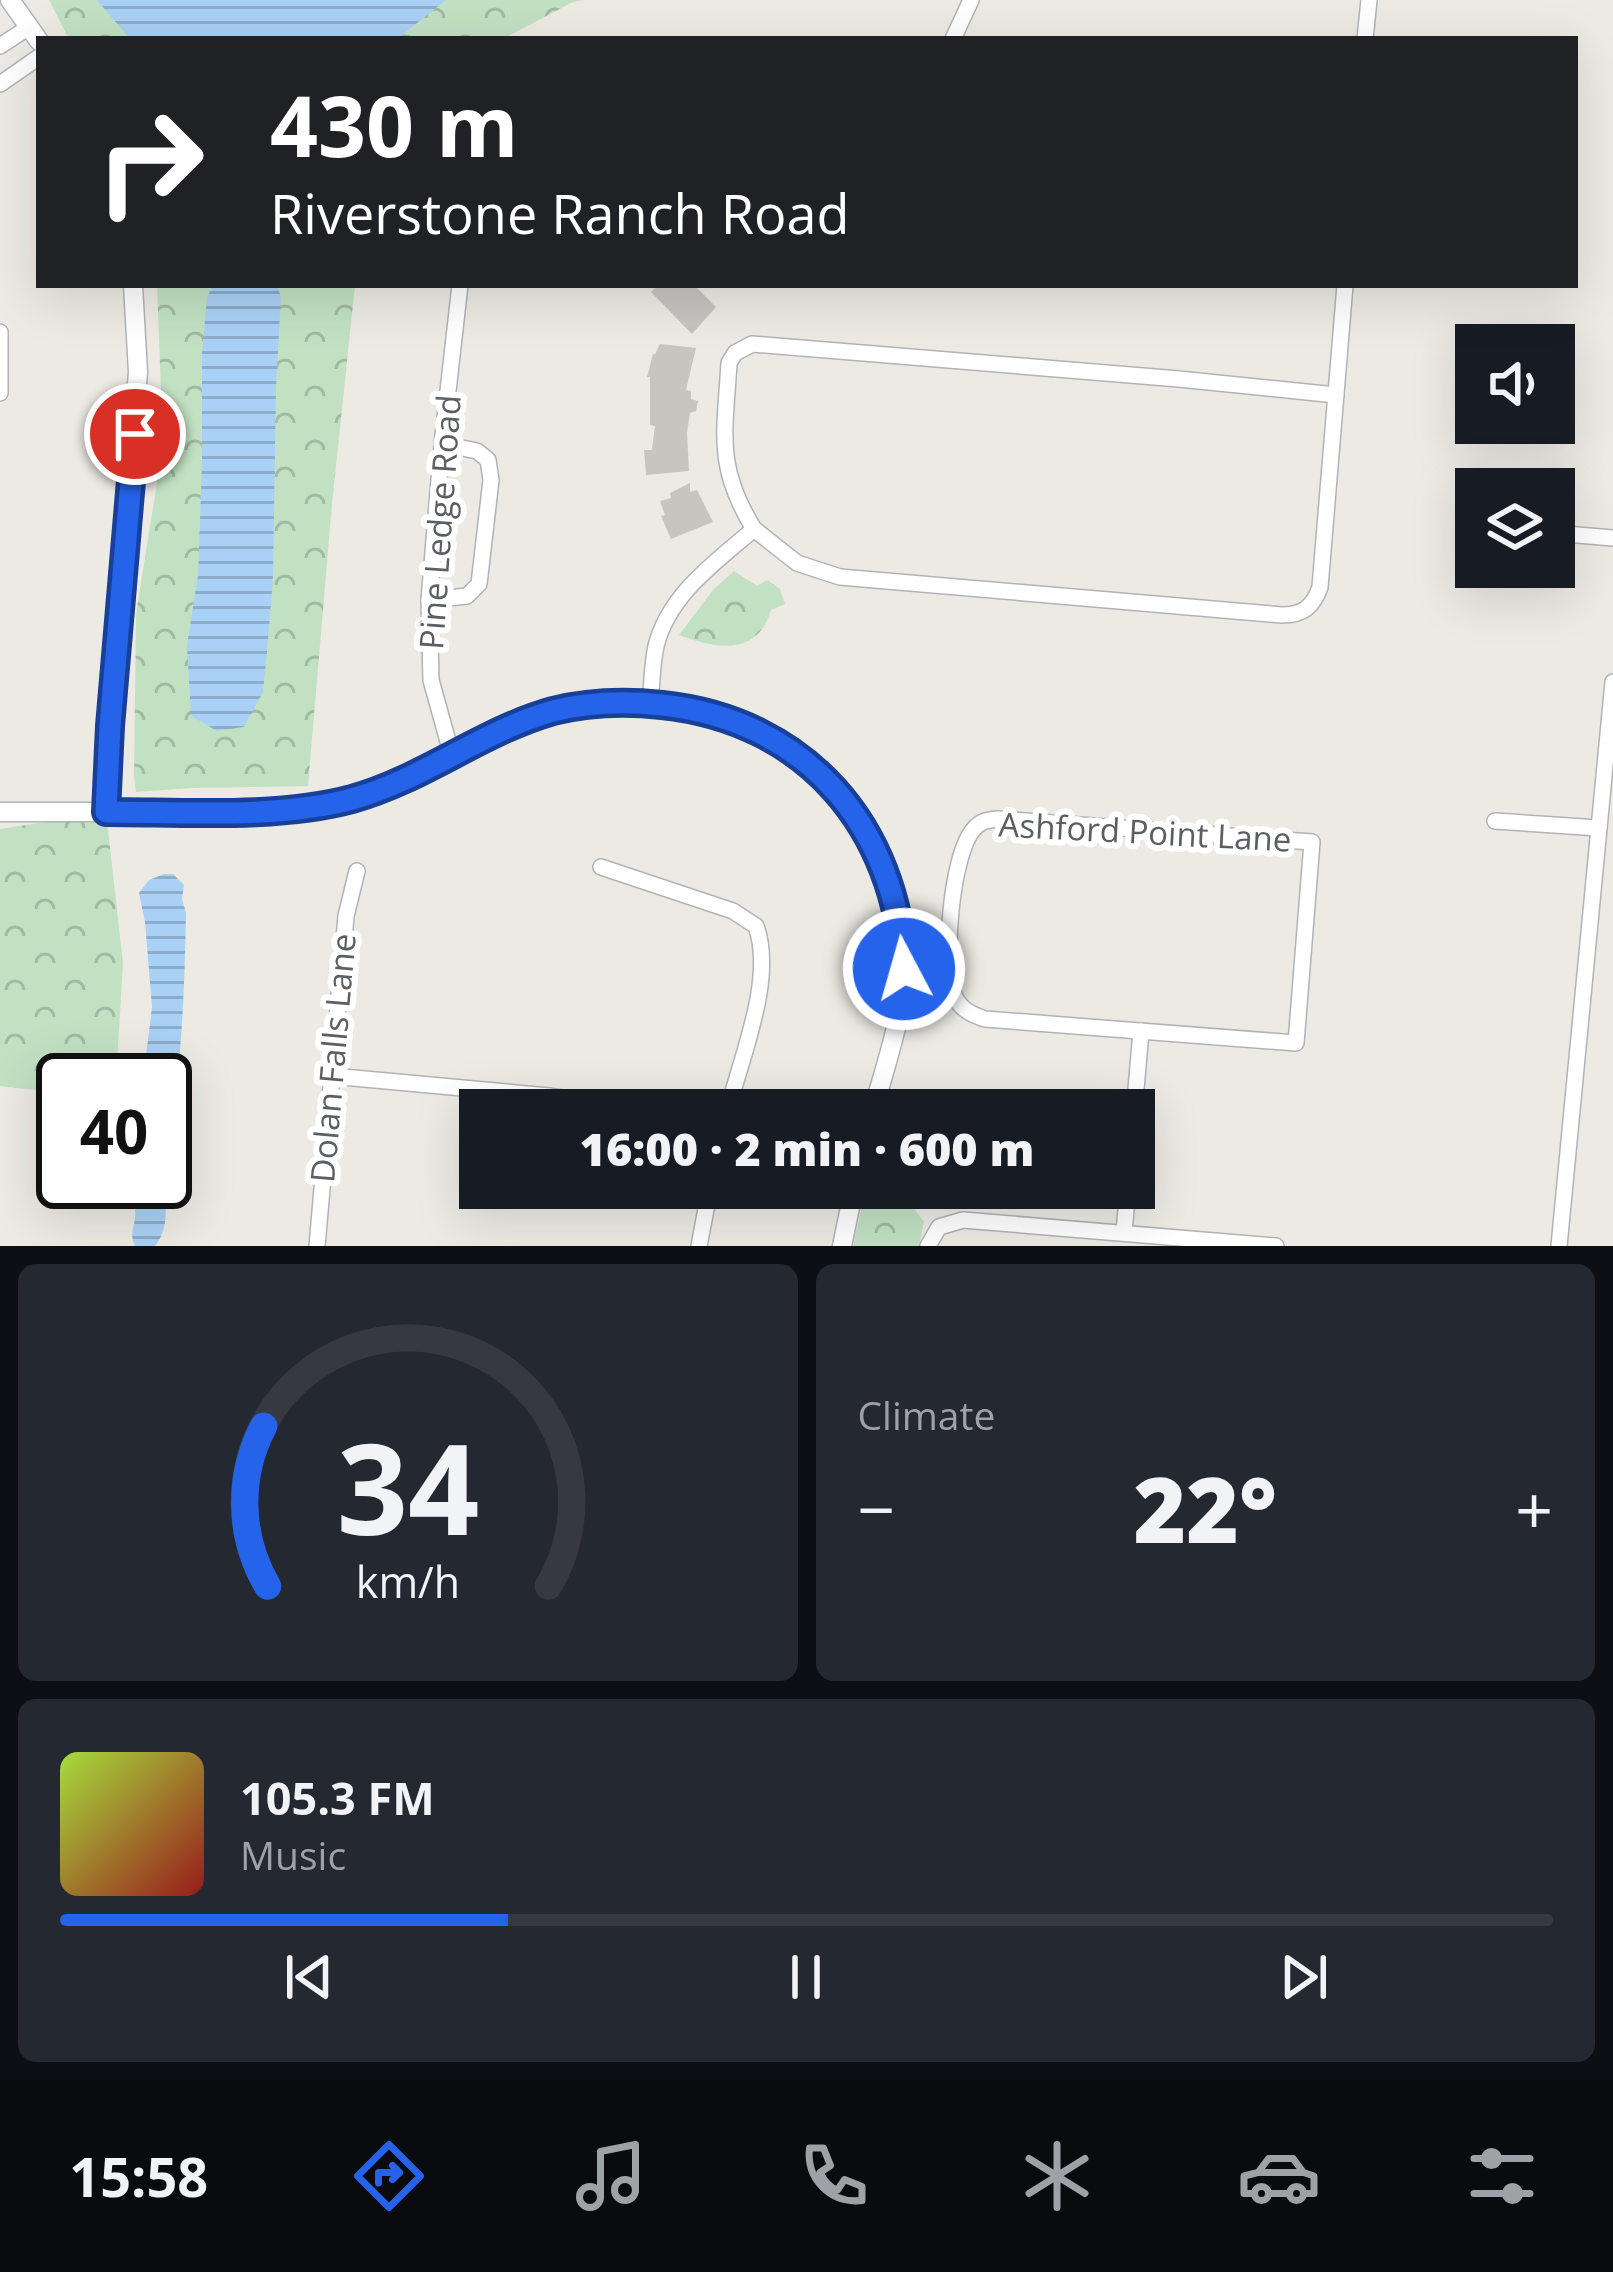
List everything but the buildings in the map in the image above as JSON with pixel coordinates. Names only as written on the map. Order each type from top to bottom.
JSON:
[{"type":"street","points":[[0,46],[34,34],[10,0]]},
{"type":"street","points":[[954,36],[970,0]]},
{"type":"street","points":[[1365,36],[1369,0]]},
{"type":"street","points":[[0,84],[36,59]]},
{"type":"street","points":[[106,812],[136,413],[133,288]]},
{"type":"street","name":"Pine Ledge Road","points":[[452,756],[430,680],[430,600],[460,288]]},
{"type":"street","points":[[1336,395],[752,344],[735,353],[729,363],[724,455],[738,503],[754,530],[797,563],[840,577],[1296,615],[1315,601],[1319,587],[1336,395],[1345,288]]},
{"type":"street","points":[[0,332],[0,391]]},
{"type":"street","points":[[430,600],[467,596],[479,584],[491,480],[488,460],[477,451],[442,444]]},
{"type":"street","points":[[650,704],[656,649],[676,603],[754,530]]},
{"type":"street","points":[[1575,535],[1613,538]]},
{"type":"street","points":[[1559,1246],[1613,682]]},
{"type":"street","points":[[0,812],[314,807],[380,790],[520,722],[556,710],[590,704],[650,704],[716,714],[760,732],[822,776],[870,839],[893,890],[904,969],[895,1031],[879,1089]]},
{"type":"street","name":"Ashford Point Lane","points":[[998,819],[1312,842],[1296,1043],[1141,1031],[985,1019],[964,1010],[952,983],[951,917],[961,853],[979,824],[998,819]]},
{"type":"street","points":[[1495,821],[1599,828]]},
{"type":"street","points":[[601,867],[733,910],[756,926],[758,991],[733,1089]]},
{"type":"street","name":"Dolan Falls Lane","points":[[317,1246],[346,916],[357,871]]},
{"type":"street","points":[[1136,1089],[1141,1031]]},
{"type":"street","points":[[332,1076],[473,1089]]},
{"type":"street","points":[[699,1246],[706,1209]]},
{"type":"street","points":[[842,1246],[850,1209]]},
{"type":"street","points":[[1124,1232],[1126,1209]]},
{"type":"street","points":[[928,1246],[939,1227],[963,1220],[1276,1245]]},
{"type":"green space","points":[[49,0],[584,0],[509,36],[67,36]]},
{"type":"green space","points":[[157,288],[355,288],[308,786],[136,792],[136,614],[163,445]]},
{"type":"green space","points":[[734,571],[757,586],[767,580],[780,589],[785,604],[771,610],[765,625],[746,642],[721,646],[679,635],[713,590]]},
{"type":"green space","points":[[106,812],[123,963],[118,1053],[36,1053],[36,1090],[0,1086],[0,829]]},
{"type":"green space","points":[[861,1209],[914,1209],[924,1222],[919,1246],[853,1246]]},
{"type":"water","points":[[97,0],[446,0],[401,36],[127,36]]},
{"type":"water","points":[[212,288],[278,288],[281,297],[273,577],[263,692],[244,727],[217,731],[191,716],[187,645],[198,575],[207,297]]},
{"type":"water","points":[[173,874],[184,885],[180,1053],[146,1053],[152,1007],[139,893],[149,880]]},
{"type":"water","points":[[135,1209],[166,1209],[155,1246],[135,1246]]},
{"type":"route","points":[[135,434],[106,812],[258,811],[328,805],[410,778],[487,737],[556,710],[623,702],[685,707],[760,732],[802,758],[838,793],[870,839],[893,890],[904,969]]}]
